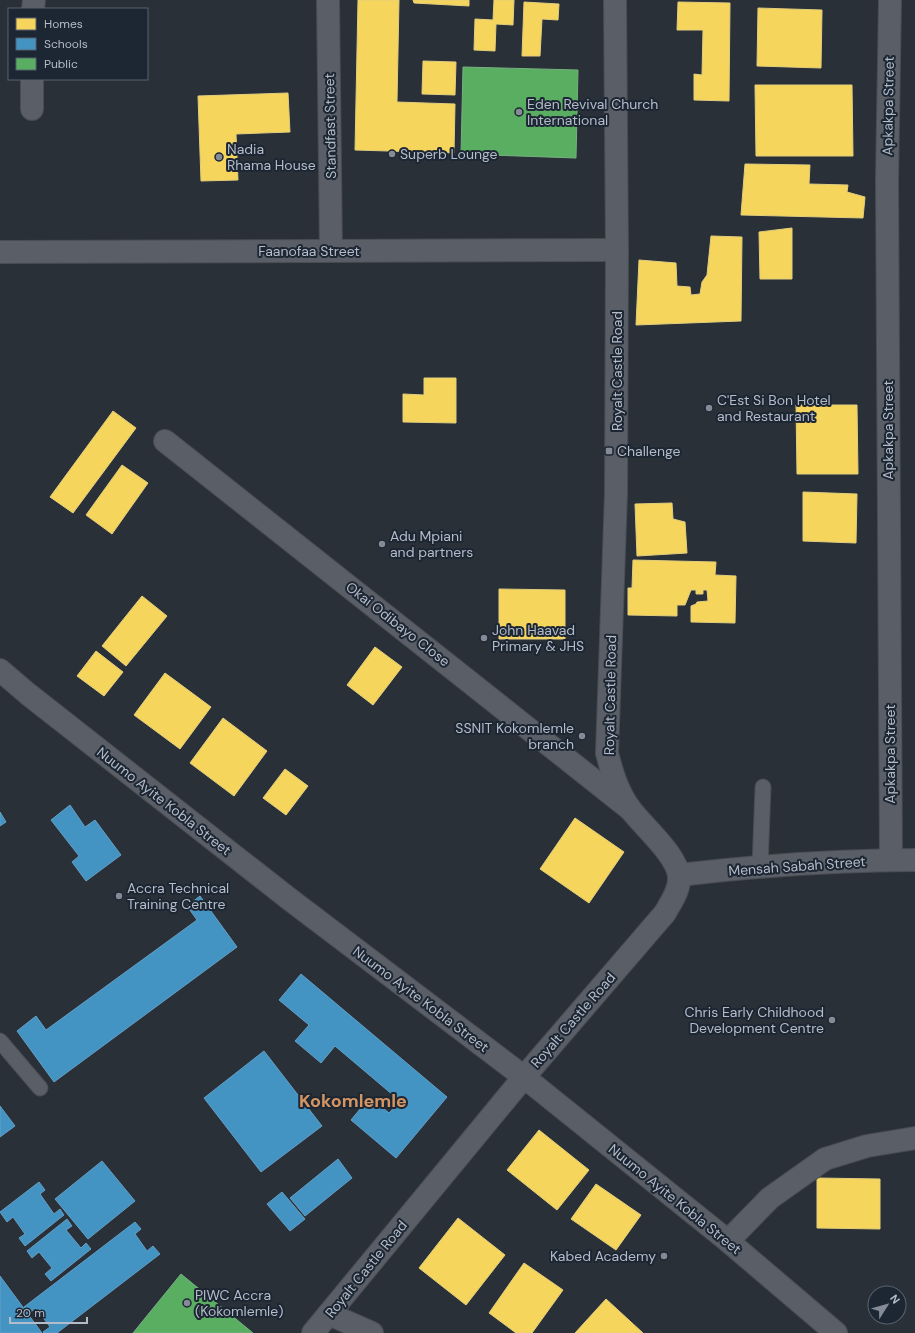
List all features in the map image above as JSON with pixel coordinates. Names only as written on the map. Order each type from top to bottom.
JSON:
[{"type":"street","name":"Standfast Street","points":[[328,0],[331,251]]},
{"type":"street","name":"Royalt Castle Road","points":[[313,1333],[524,1077],[665,913],[678,887],[679,875],[673,862],[660,843],[630,809],[614,779],[606,753],[616,493],[617,250],[615,0]]},
{"type":"street","name":"Apkakpa Street","points":[[890,0],[887,189],[891,860]]},
{"type":"street","points":[[32,80],[32,109]]},
{"type":"street","name":"Faanofaa Street","points":[[0,252],[617,250]]},
{"type":"street","name":"Okai Odibayo Close","points":[[165,441],[630,809]]},
{"type":"street","name":"Nuumo Ayite Kobla Street","points":[[0,670],[28,694],[270,883],[524,1077],[728,1241],[836,1333]]},
{"type":"street","name":"Mensah Sabah Street","points":[[679,875],[760,867],[915,860]]},
{"type":"street","points":[[728,1241],[770,1198],[825,1159],[867,1146],[915,1138]]},
{"type":"street","points":[[329,1314],[372,1333]]},
{"type":"lane","points":[[760,867],[763,787]]},
{"type":"lane","points":[[0,1041],[40,1088]]},
{"type":"building: Homes","points":[[358,0],[399,0],[397,102],[455,104],[454,153],[355,150]]},
{"type":"building: Homes","points":[[413,0],[469,0],[469,6],[414,3]]},
{"type":"building: Homes","points":[[494,0],[514,0],[513,25],[496,24],[495,51],[474,50],[475,19],[493,20]]},
{"type":"building: Homes","points":[[524,2],[559,4],[558,20],[542,19],[540,56],[522,56]]},
{"type":"building: Homes","points":[[678,2],[730,3],[729,101],[694,100],[694,74],[702,75],[703,30],[677,30]]},
{"type":"building: Homes","points":[[758,8],[822,10],[821,68],[757,66]]},
{"type":"building: Homes","points":[[423,61],[456,62],[455,95],[422,94]]},
{"type":"building: Homes","points":[[755,85],[852,85],[853,156],[756,156]]},
{"type":"building: Homes","name":"Nadia Rhama House","points":[[288,93],[290,132],[236,134],[238,180],[201,181],[198,96]]},
{"type":"building: Homes","points":[[745,164],[810,165],[809,184],[848,185],[847,192],[865,197],[863,218],[741,215]]},
{"type":"building: Homes","points":[[792,228],[792,279],[760,279],[759,232]]},
{"type":"building: Homes","points":[[711,236],[742,237],[741,321],[636,325],[639,260],[676,263],[677,286],[690,287],[691,295],[700,294],[702,282],[707,275]]},
{"type":"building: Homes","points":[[424,378],[456,378],[456,423],[403,422],[403,394],[424,395]]},
{"type":"building: Homes","points":[[796,405],[857,405],[858,474],[797,474]]},
{"type":"building: Homes","points":[[113,411],[136,428],[73,513],[50,497]]},
{"type":"building: Homes","points":[[122,465],[148,483],[112,534],[86,515]]},
{"type":"building: Homes","points":[[803,492],[857,494],[856,543],[803,541]]},
{"type":"building: Homes","points":[[672,503],[673,519],[685,522],[687,553],[637,556],[635,504]]},
{"type":"building: Homes","points":[[633,560],[716,562],[715,575],[736,576],[735,623],[691,622],[691,606],[697,602],[708,601],[707,590],[703,590],[703,594],[696,594],[696,590],[691,590],[685,605],[677,605],[677,616],[628,615],[628,588],[632,588]]},
{"type":"building: Homes","points":[[499,589],[565,590],[565,639],[499,639]]},
{"type":"building: Homes","points":[[142,596],[167,616],[126,666],[102,646]]},
{"type":"building: Homes","points":[[375,647],[402,667],[373,705],[347,685]]},
{"type":"building: Homes","points":[[96,651],[123,672],[104,696],[77,676]]},
{"type":"building: Homes","points":[[165,673],[211,707],[180,749],[134,715]]},
{"type":"building: Homes","points":[[223,718],[267,751],[234,796],[190,763]]},
{"type":"building: Homes","points":[[285,769],[308,786],[286,815],[263,798]]},
{"type":"building: Homes","points":[[575,818],[624,852],[589,903],[540,869]]},
{"type":"building: Homes","points":[[539,1130],[589,1170],[557,1210],[507,1170]]},
{"type":"building: Homes","points":[[817,1178],[880,1179],[880,1229],[817,1228]]},
{"type":"building: Homes","points":[[596,1184],[641,1215],[616,1250],[571,1219]]},
{"type":"building: Homes","points":[[458,1218],[505,1255],[466,1305],[419,1268]]},
{"type":"building: Homes","points":[[524,1263],[563,1290],[532,1333],[516,1333],[489,1313]]},
{"type":"building: Homes","points":[[606,1299],[643,1333],[575,1333]]},
{"type":"building: Schools","points":[[70,805],[85,827],[95,820],[121,855],[86,881],[72,862],[79,856],[51,820]]},
{"type":"building: Schools","points":[[0,812],[6,822],[0,826]]},
{"type":"building: Schools","points":[[200,896],[237,947],[54,1082],[17,1031],[36,1016],[46,1030],[197,920],[187,906]]},
{"type":"building: Schools","points":[[301,974],[447,1097],[396,1158],[351,1120],[370,1097],[389,1113],[400,1101],[335,1046],[321,1063],[295,1041],[309,1025],[279,1000]]},
{"type":"building: Schools","points":[[264,1051],[322,1126],[261,1172],[204,1098]]},
{"type":"building: Schools","points":[[0,1106],[15,1126],[0,1137]]},
{"type":"building: Schools","points":[[338,1159],[352,1178],[305,1216],[290,1198]]},
{"type":"building: Schools","points":[[102,1161],[135,1201],[88,1239],[55,1199]]},
{"type":"building: Schools","points":[[39,1182],[45,1190],[40,1194],[54,1214],[60,1209],[64,1215],[25,1246],[19,1238],[25,1234],[13,1217],[7,1222],[0,1212]]},
{"type":"building: Schools","points":[[282,1192],[305,1219],[290,1231],[267,1204]]},
{"type":"building: Schools","points":[[67,1219],[72,1226],[66,1230],[81,1248],[86,1243],[91,1249],[51,1281],[45,1274],[52,1268],[39,1252],[32,1258],[27,1251]]},
{"type":"building: Schools","points":[[135,1222],[141,1229],[135,1234],[147,1251],[153,1246],[160,1254],[57,1333],[44,1333],[43,1332],[50,1327],[36,1308],[28,1314],[24,1307]]},
{"type":"building: Schools","points":[[0,1276],[42,1333],[0,1333]]},
{"type":"building: Public","name":"Eden Revival Church International","points":[[463,67],[578,70],[576,158],[461,154]]},
{"type":"building: Public","name":"PIWC Accra (Kokomlemle)","points":[[181,1274],[253,1333],[133,1333]]},
{"type":"place","name":"Eden Revival Church International","points":[[519,112]]},
{"type":"place","name":"Superb Lounge","points":[[392,154]]},
{"type":"place","name":"Nadia Rhama House","points":[[219,157]]},
{"type":"place","name":"C'Est Si Bon Hotel and Restaurant","points":[[709,408]]},
{"type":"place","name":"Challenge","points":[[609,451]]},
{"type":"place","name":"Adu Mpiani and partners","points":[[382,544]]},
{"type":"place","name":"John Haavad Primary & JHS","points":[[484,638]]},
{"type":"place","name":"SSNIT Kokomlemle branch","points":[[582,736]]},
{"type":"place","name":"Accra Technical Training Centre","points":[[119,896]]},
{"type":"place","name":"Chris Early Childhood Development Centre","points":[[832,1020]]},
{"type":"place","name":"Kabed Academy","points":[[664,1256]]},
{"type":"place","name":"PIWC Accra (Kokomlemle)","points":[[187,1303]]},
{"type":"district","name":"Kokomlemle","points":[[353,1101]]}]
